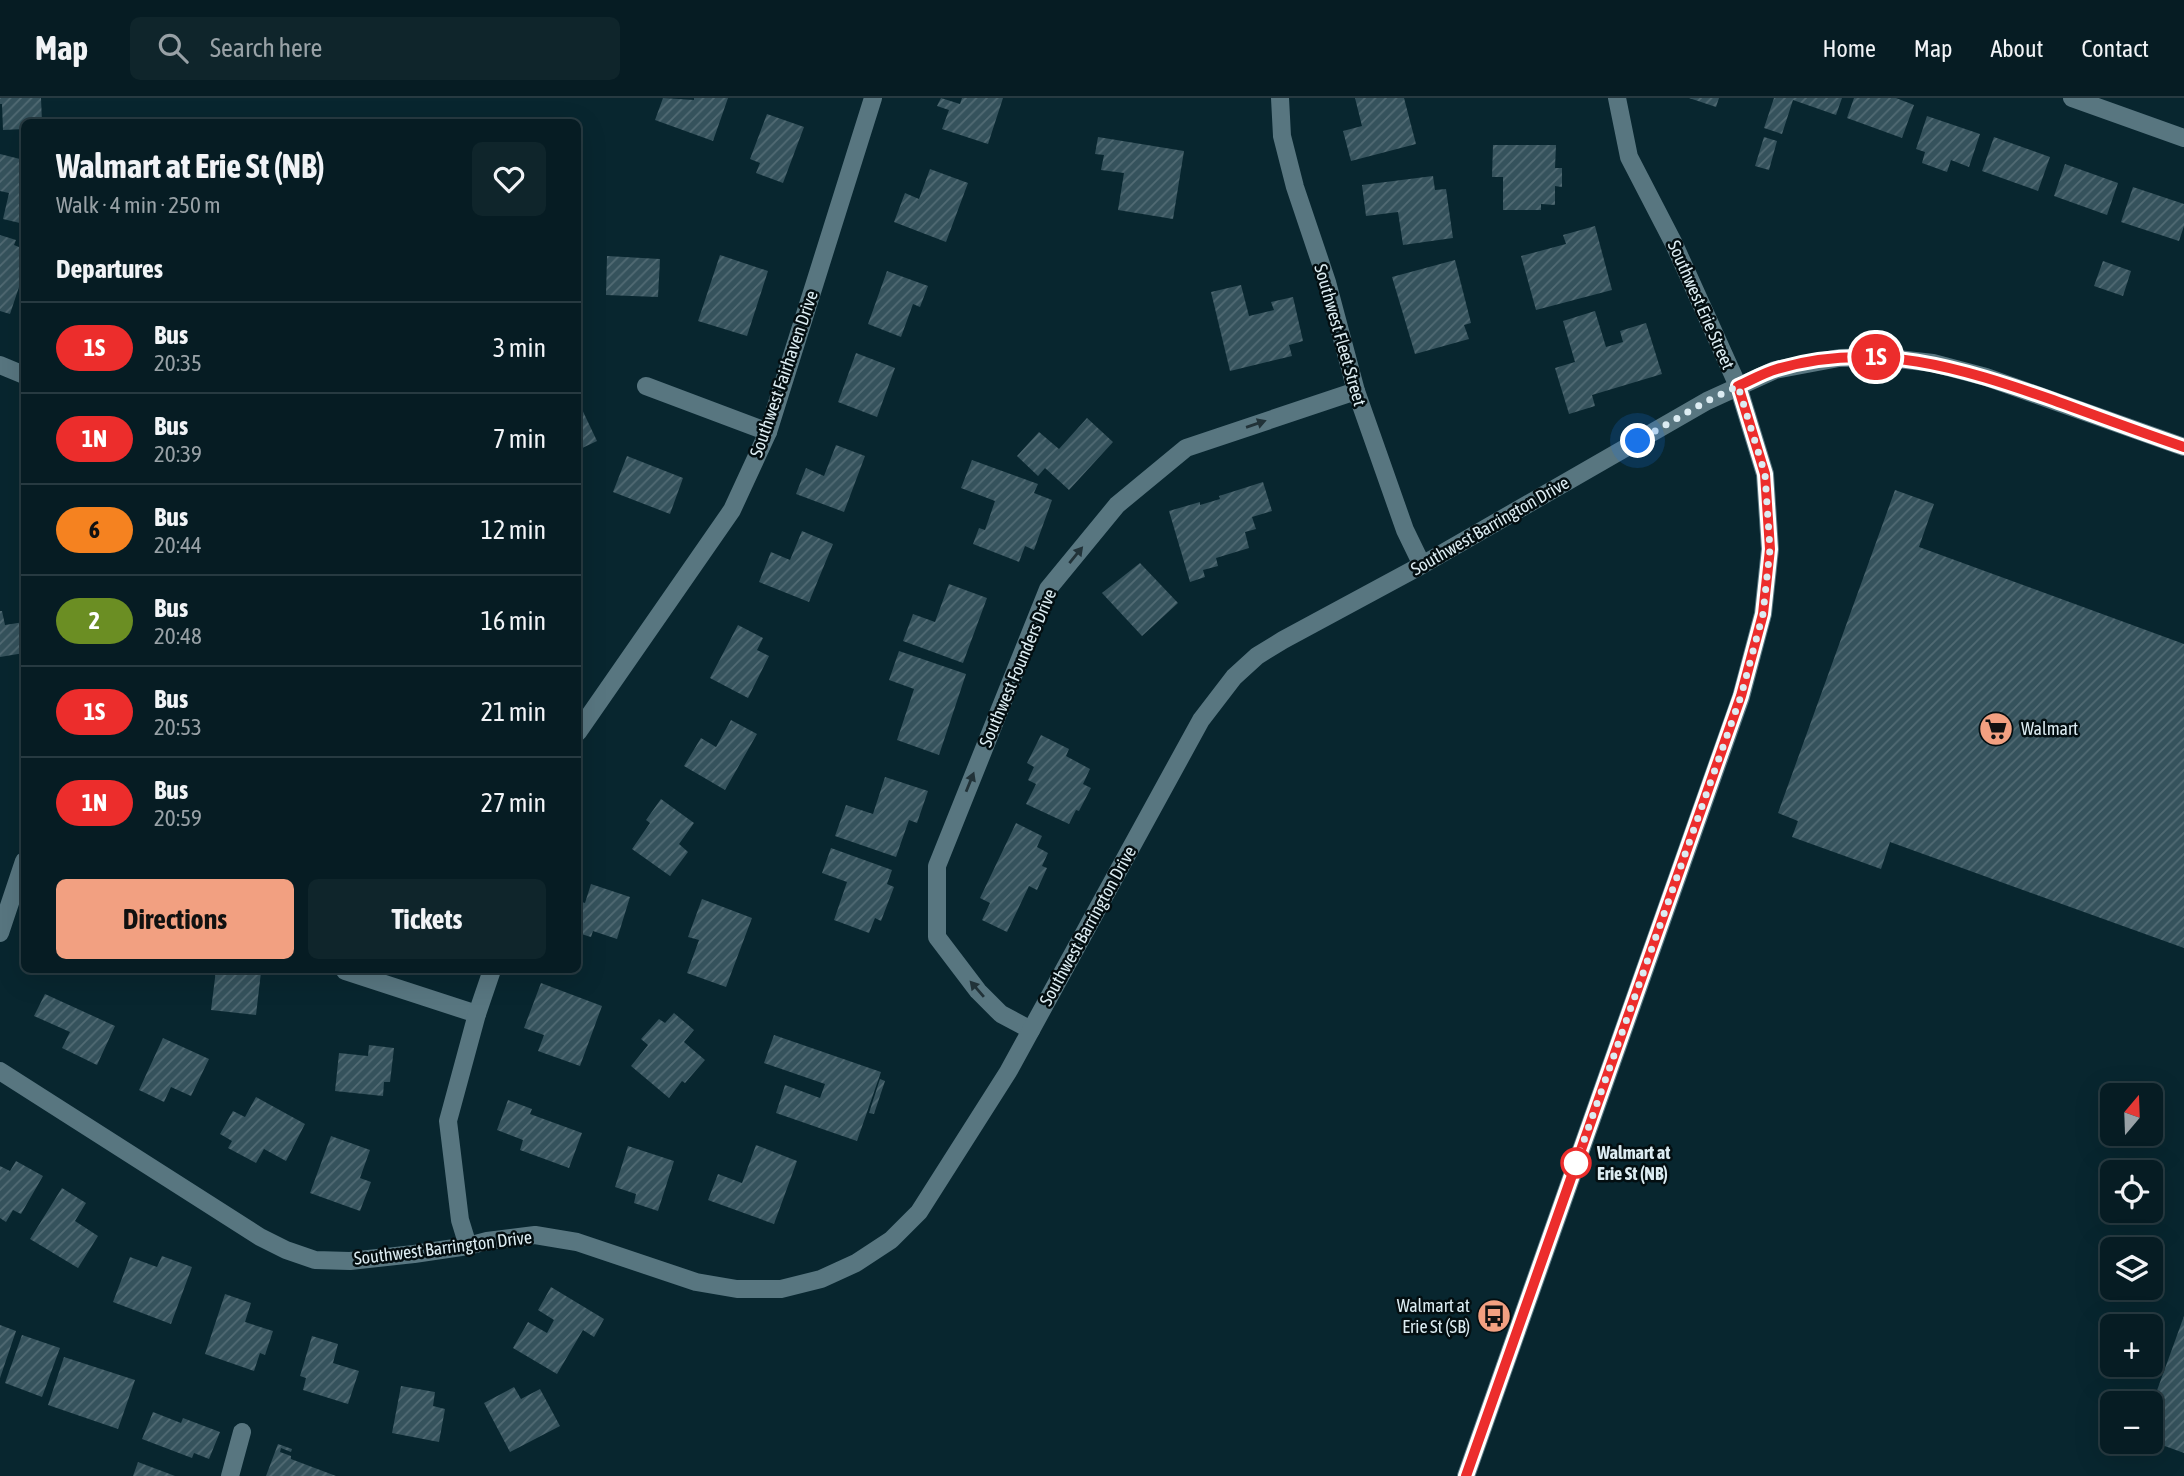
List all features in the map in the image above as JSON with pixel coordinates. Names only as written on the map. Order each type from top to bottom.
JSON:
[{"type":"street","name":"Southwest Fairhaven Drive","points":[[581,727],[732,510],[768,432],[873,98]]},
{"type":"street","name":"Southwest Fleet Street","points":[[1280,98],[1282,136],[1327,282],[1356,391],[1405,530],[1422,565]]},
{"type":"street","name":"Southwest Erie Street","points":[[1466,1476],[1741,696],[1763,614],[1770,549],[1765,474],[1738,386],[1674,244],[1629,157],[1617,98]]},
{"type":"street","points":[[2072,98],[2184,138]]},
{"type":"street","name":"Southwest Barrington Drive","points":[[0,1071],[260,1237],[314,1260],[351,1261],[535,1235],[577,1242],[696,1282],[737,1289],[781,1289],[821,1279],[856,1264],[891,1240],[919,1212],[1008,1072],[1201,720],[1216,698],[1257,656],[1283,640],[1422,565],[1707,401],[1775,370],[1839,358],[1880,357],[1933,363],[1986,377],[2184,447]]},
{"type":"street","points":[[0,365],[21,374]]},
{"type":"street","points":[[646,386],[768,432]]},
{"type":"street","name":"Southwest Founders Drive","points":[[1031,1030],[1001,1014],[978,991],[937,937],[937,866],[1048,589],[1117,505],[1186,448],[1356,391]]},
{"type":"street","points":[[0,933],[21,870]]},
{"type":"street","points":[[351,973],[477,1014]]},
{"type":"street","points":[[468,1246],[460,1220],[448,1121],[491,973]]},
{"type":"street","points":[[230,1476],[242,1432]]},
{"type":"building","points":[[0,98],[41,98],[42,119],[21,119],[21,129],[3,130]]},
{"type":"building","points":[[663,98],[728,98],[713,141],[655,120]]},
{"type":"building","points":[[941,98],[960,104],[962,98],[1003,98],[988,144],[942,129],[949,110],[937,106]]},
{"type":"building","points":[[1355,98],[1404,98],[1416,144],[1351,161],[1343,131],[1362,126]]},
{"type":"building","points":[[1689,98],[1719,98],[1716,107]]},
{"type":"building","points":[[1774,98],[1842,98],[1836,115],[1793,100],[1782,134],[1764,128]]},
{"type":"building","points":[[1854,98],[1896,98],[1914,105],[1902,138],[1847,118]]},
{"type":"building","points":[[767,114],[804,127],[783,183],[756,173],[760,163],[750,159]]},
{"type":"building","points":[[1927,116],[1980,134],[1969,167],[1951,160],[1947,172],[1922,163],[1925,152],[1916,149]]},
{"type":"building","points":[[1098,137],[1184,151],[1173,219],[1118,210],[1124,173],[1101,170],[1104,155],[1095,154]]},
{"type":"building","points":[[1764,137],[1777,141],[1769,170],[1755,166]]},
{"type":"building","points":[[1994,137],[2050,157],[2038,191],[1982,171]]},
{"type":"building","points":[[1493,145],[1556,145],[1555,168],[1562,168],[1562,187],[1555,186],[1555,205],[1541,204],[1541,210],[1503,210],[1503,177],[1492,177]]},
{"type":"building","points":[[0,154],[21,159],[21,223],[3,219],[9,193],[0,191]]},
{"type":"building","points":[[2065,164],[2118,183],[2107,215],[2054,196]]},
{"type":"building","points":[[930,169],[968,183],[946,242],[894,222],[905,193],[919,199]]},
{"type":"building","points":[[1433,176],[1435,190],[1446,189],[1453,238],[1403,245],[1398,212],[1366,216],[1362,185]]},
{"type":"building","points":[[2133,187],[2184,204],[2184,226],[2179,241],[2121,222]]},
{"type":"building","points":[[1595,226],[1612,290],[1536,310],[1521,256],[1566,244],[1563,235]]},
{"type":"building","points":[[0,235],[16,240],[14,245],[21,248],[21,281],[10,314],[0,311]]},
{"type":"building","points":[[720,255],[768,271],[747,336],[698,321]]},
{"type":"building","points":[[607,256],[660,259],[658,297],[606,295]]},
{"type":"building","points":[[1455,260],[1471,323],[1464,325],[1469,339],[1415,354],[1392,277]]},
{"type":"building","points":[[2103,261],[2131,271],[2123,296],[2094,286]]},
{"type":"building","points":[[887,271],[928,286],[920,307],[913,304],[901,337],[868,324]]},
{"type":"building","points":[[1241,285],[1249,316],[1274,310],[1271,302],[1293,297],[1303,341],[1289,345],[1292,356],[1230,371],[1211,292]]},
{"type":"building","points":[[1595,311],[1606,347],[1623,342],[1620,331],[1646,323],[1662,374],[1592,395],[1595,406],[1569,414],[1555,368],[1575,362],[1563,321]]},
{"type":"building","points":[[856,353],[895,368],[877,417],[838,402]]},
{"type":"building","points":[[581,407],[597,441],[581,449]]},
{"type":"building","points":[[1087,418],[1113,442],[1069,490],[1045,468],[1038,476],[1017,456],[1039,432],[1059,449]]},
{"type":"building","points":[[836,445],[865,456],[844,512],[796,494],[806,468],[824,476]]},
{"type":"building","points":[[627,456],[683,478],[670,514],[613,492]]},
{"type":"building","points":[[972,460],[1038,484],[1034,493],[1052,500],[1034,550],[1025,546],[1019,562],[973,544],[979,528],[985,530],[995,501],[961,488]]},
{"type":"building","points":[[1263,482],[1272,511],[1252,517],[1256,529],[1245,532],[1249,548],[1216,558],[1218,566],[1203,570],[1205,577],[1190,582],[1169,511],[1220,499],[1219,496]]},
{"type":"building","name":"Walmart","points":[[1895,490],[1934,504],[1919,547],[2184,644],[2184,948],[1890,842],[1881,869],[1792,837],[1798,821],[1778,813]]},
{"type":"building","points":[[802,531],[833,544],[809,602],[759,582],[771,552],[790,560]]},
{"type":"building","points":[[1140,563],[1178,603],[1142,636],[1102,593]]},
{"type":"building","points":[[949,584],[987,598],[963,663],[903,641],[913,614],[935,622]]},
{"type":"building","points":[[2,611],[5,625],[21,622],[21,654],[0,657]]},
{"type":"building","points":[[738,625],[763,638],[757,650],[769,656],[748,698],[710,678]]},
{"type":"building","points":[[899,651],[966,674],[939,755],[897,740],[914,689],[889,680]]},
{"type":"building","points":[[731,720],[757,734],[725,790],[684,766],[701,738],[716,747]]},
{"type":"building","points":[[1041,735],[1069,749],[1066,756],[1090,769],[1083,784],[1091,788],[1069,824],[1026,804],[1036,784],[1028,780],[1034,767],[1027,763]]},
{"type":"building","points":[[885,777],[928,791],[917,823],[909,820],[896,857],[835,836],[846,805],[873,814]]},
{"type":"building","points":[[661,799],[694,823],[679,844],[688,852],[670,876],[632,849],[650,823],[646,820]]},
{"type":"building","points":[[1016,823],[1042,836],[1037,847],[1048,853],[1042,866],[1047,868],[1037,890],[1029,886],[1007,932],[982,920],[990,903],[980,898]]},
{"type":"building","points":[[831,848],[892,870],[887,884],[894,887],[881,921],[875,918],[869,933],[834,920],[847,882],[822,873]]},
{"type":"building","points":[[591,884],[630,897],[617,939],[593,931],[591,937],[581,934],[581,902],[585,903]]},
{"type":"building","points":[[702,899],[752,918],[726,987],[687,973],[699,940],[688,937]]},
{"type":"building","points":[[216,973],[261,973],[256,1015],[211,1010]]},
{"type":"building","points":[[541,983],[602,1006],[580,1066],[538,1051],[544,1035],[524,1028]]},
{"type":"building","points":[[45,994],[115,1026],[97,1065],[62,1048],[70,1032],[34,1016]]},
{"type":"building","points":[[674,1013],[694,1030],[684,1042],[705,1060],[685,1083],[682,1081],[669,1098],[631,1066],[648,1045],[641,1039],[659,1019],[665,1023]]},
{"type":"building","points":[[774,1035],[881,1072],[857,1141],[776,1113],[785,1085],[820,1098],[825,1084],[764,1063]]},
{"type":"building","points":[[163,1038],[209,1059],[191,1096],[171,1087],[164,1102],[139,1090]]},
{"type":"building","points":[[369,1045],[394,1048],[390,1082],[384,1082],[383,1096],[335,1091],[339,1053],[368,1056]]},
{"type":"building","points":[[880,1079],[885,1081],[874,1114],[869,1113]]},
{"type":"building","points":[[256,1097],[305,1124],[286,1161],[264,1149],[256,1163],[228,1148],[232,1141],[220,1134],[233,1111],[245,1117]]},
{"type":"building","points":[[508,1100],[532,1109],[530,1114],[582,1133],[569,1168],[520,1150],[523,1140],[497,1130]]},
{"type":"building","points":[[331,1136],[370,1150],[360,1178],[371,1182],[360,1211],[310,1193]]},
{"type":"building","points":[[756,1145],[797,1161],[774,1224],[708,1200],[718,1174],[742,1183]]},
{"type":"building","points":[[628,1146],[674,1161],[658,1211],[634,1203],[636,1194],[615,1187]]},
{"type":"building","points":[[16,1161],[43,1176],[21,1214],[13,1210],[6,1222],[0,1218],[0,1166],[10,1171]]},
{"type":"building","points":[[62,1188],[86,1203],[75,1221],[98,1236],[78,1268],[30,1239]]},
{"type":"building","points":[[162,1256],[192,1267],[171,1324],[113,1302],[130,1257],[157,1267]]},
{"type":"building","points":[[551,1287],[604,1319],[594,1337],[583,1330],[557,1374],[513,1348],[528,1322],[547,1333],[554,1320],[538,1310]]},
{"type":"building","points":[[225,1294],[251,1303],[245,1322],[273,1331],[265,1355],[260,1353],[254,1371],[205,1354]]},
{"type":"building","points":[[2184,1316],[2184,1453],[2163,1445],[2163,1391],[2157,1391]]},
{"type":"building","points":[[0,1325],[16,1331],[0,1378]]},
{"type":"building","points":[[22,1335],[60,1348],[42,1397],[5,1383]]},
{"type":"building","points":[[312,1336],[338,1344],[333,1363],[359,1371],[348,1404],[303,1390],[306,1378],[300,1376]]},
{"type":"building","points":[[64,1357],[135,1380],[118,1429],[48,1405]]},
{"type":"building","points":[[401,1386],[435,1392],[433,1406],[445,1409],[439,1442],[392,1433]]},
{"type":"building","points":[[514,1387],[521,1399],[540,1389],[560,1426],[510,1452],[484,1403]]},
{"type":"building","points":[[153,1412],[181,1423],[183,1418],[220,1432],[209,1459],[194,1453],[192,1458],[142,1439]]},
{"type":"building","points":[[278,1444],[292,1449],[291,1452],[281,1448],[280,1452],[291,1456],[291,1459],[336,1476],[266,1476]]},
{"type":"building","points":[[138,1462],[175,1476],[133,1476]]},
{"type":"bus line","name":"1S","points":[[1466,1476],[1741,696],[1763,614],[1770,549],[1765,474],[1738,386],[1775,370],[1839,358],[1880,357],[1933,363],[1986,377],[2184,447]]},
{"type":"place","name":"Walmart","points":[[1996,729]]},
{"type":"place","name":"Walmart at Erie St (NB)","points":[[1576,1163]]},
{"type":"place","name":"Walmart at Erie St (SB)","points":[[1494,1316]]},
{"type":"route","points":[[1576,1163],[1741,696],[1763,614],[1770,549],[1765,474],[1738,386],[1638,441]]}]
